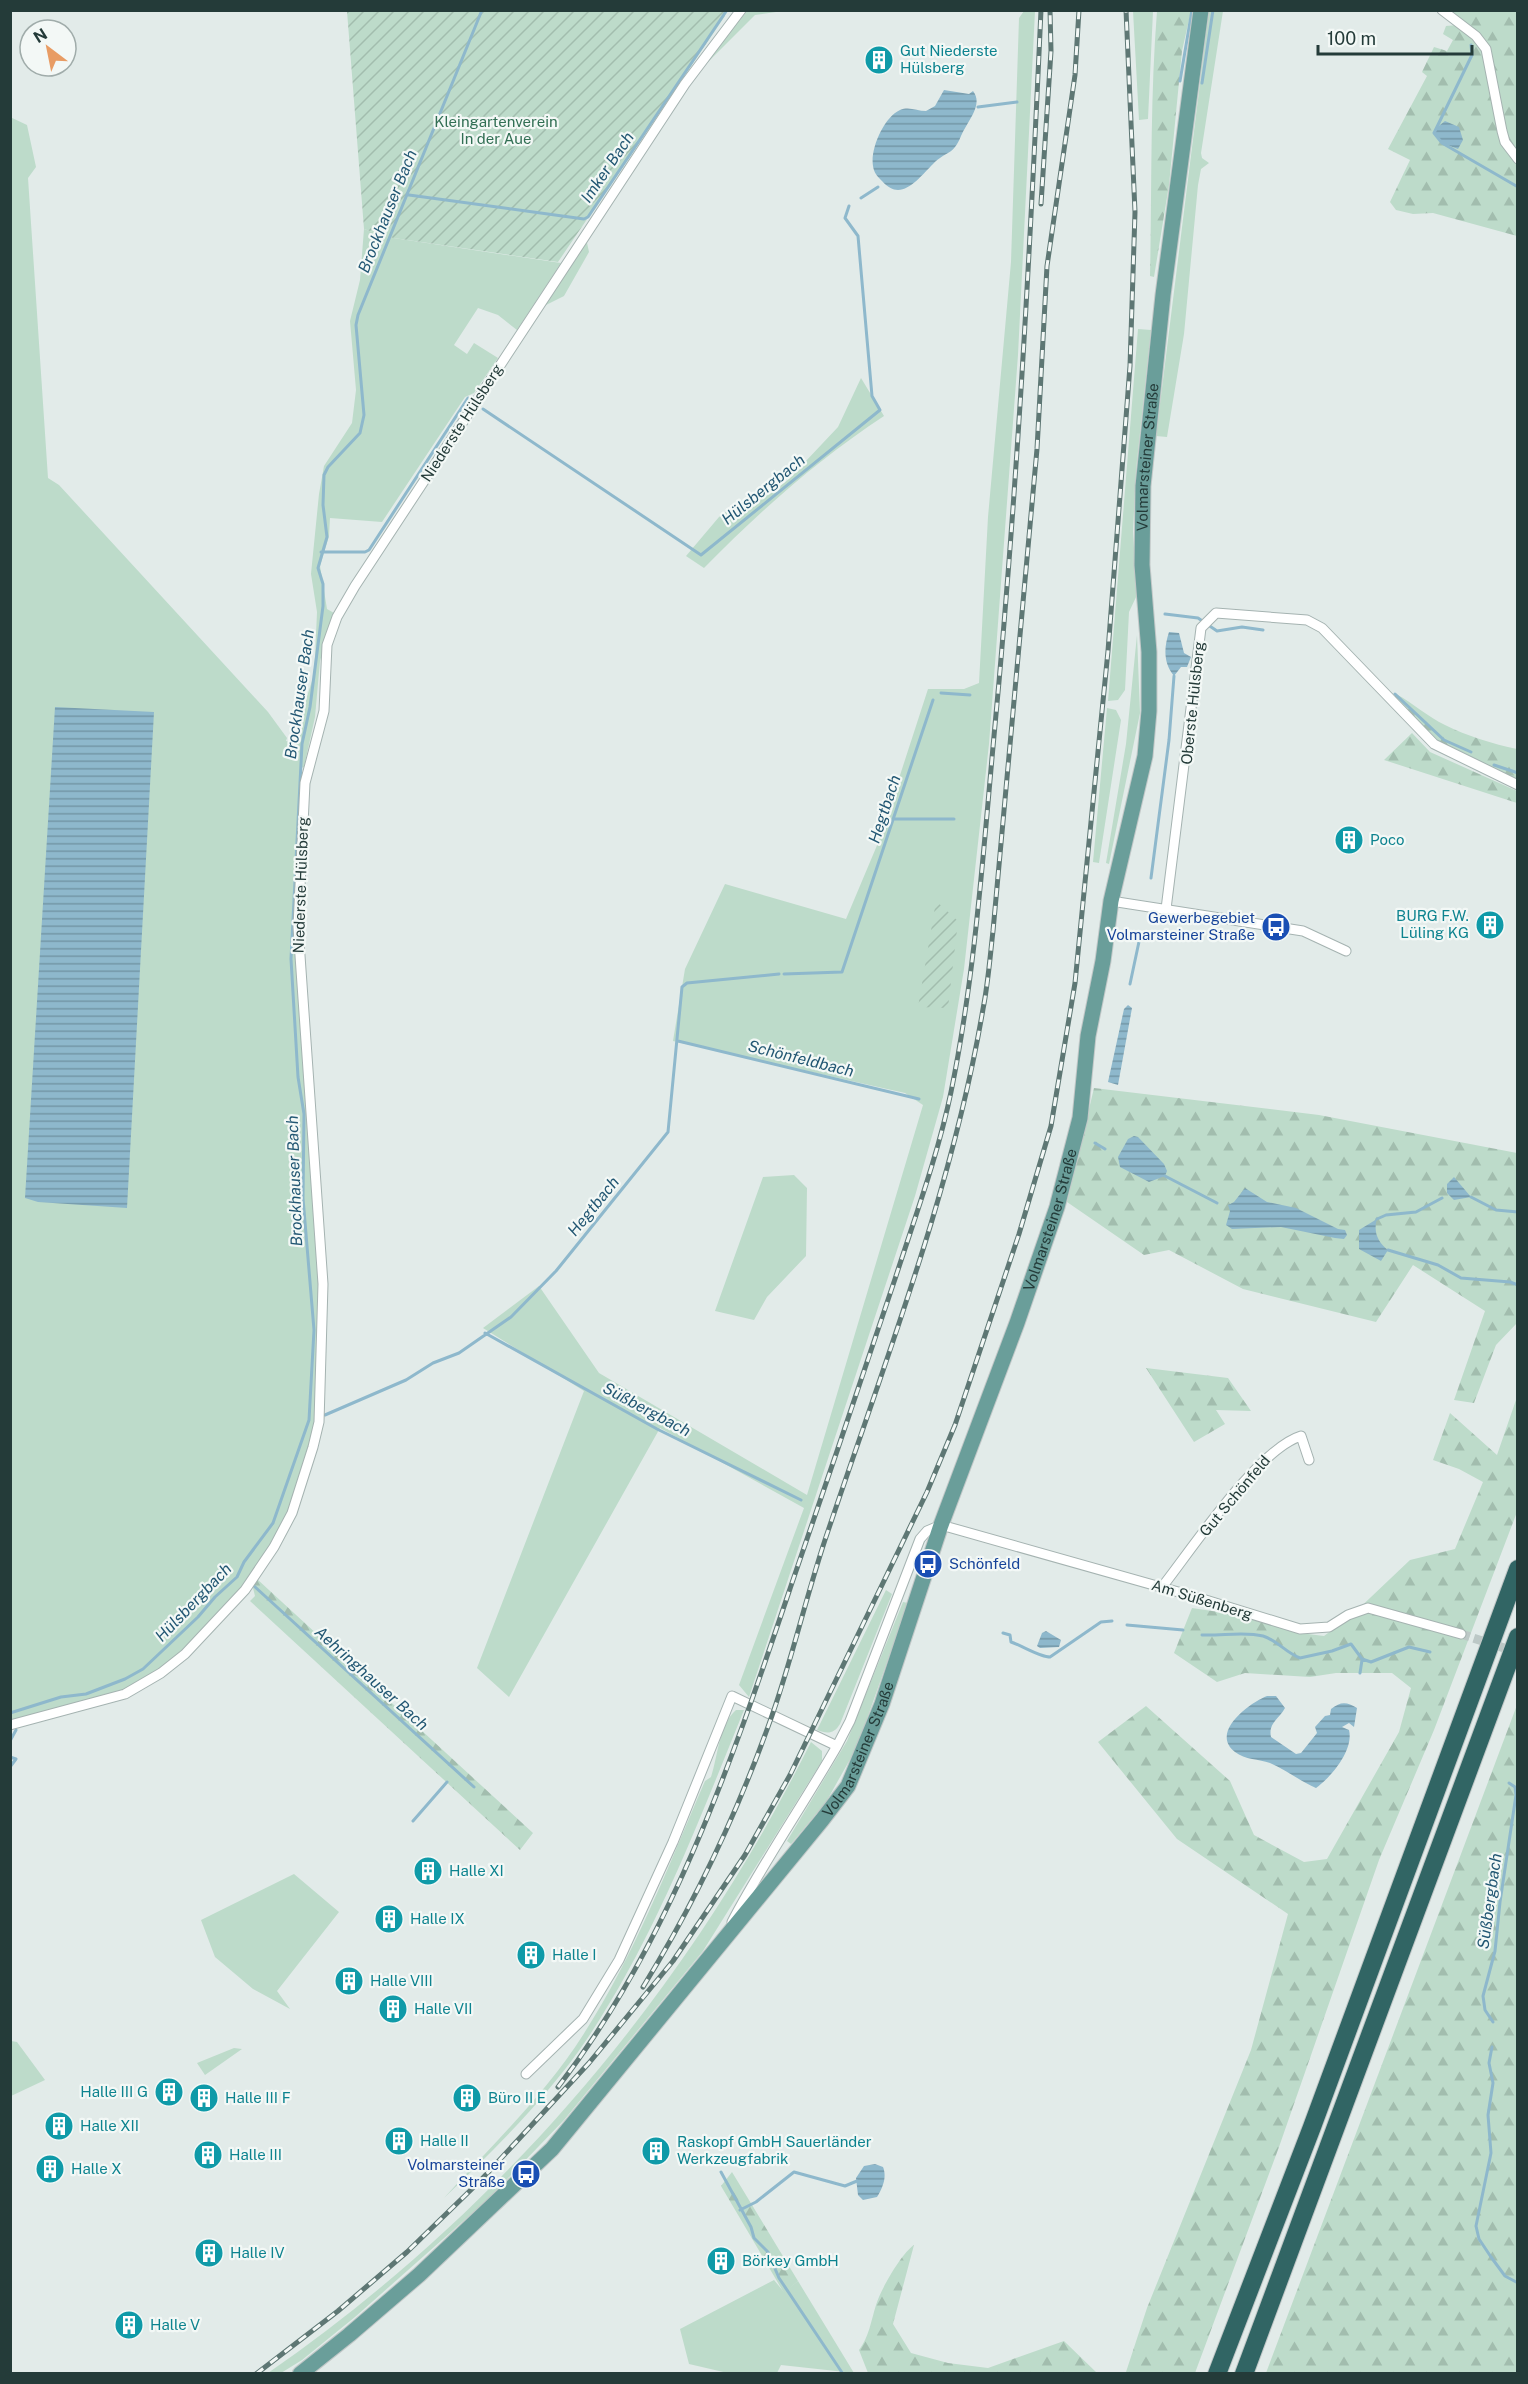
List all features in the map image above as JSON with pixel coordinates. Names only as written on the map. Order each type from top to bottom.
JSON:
[{"type":"highway","points":[[1217,2373],[1312,2127],[1518,1569]]},
{"type":"highway","points":[[1244,2373],[1518,1638]]},
{"type":"main road","name":"Volmarsteiner Straße","points":[[300,2373],[340,2343],[419,2275],[552,2149],[848,1786],[878,1714],[941,1525],[1017,1323],[1057,1207],[1080,1118],[1088,1036],[1103,962],[1111,901],[1146,745],[1149,711],[1149,652],[1142,564],[1143,486],[1163,295],[1201,10]]},
{"type":"street","name":"Niederste Hülsberg","points":[[10,1725],[125,1694],[176,1662],[245,1590],[274,1546],[292,1513],[319,1422],[322,1284],[297,927],[305,783],[324,711],[324,668],[330,631],[361,577],[685,84],[741,10]]},
{"type":"street","points":[[1442,10],[1476,36],[1486,49],[1505,141],[1518,159]]},
{"type":"street","name":"Oberste Hülsberg","points":[[1166,909],[1201,628],[1208,618],[1216,613],[1307,620],[1329,635],[1434,744],[1518,785]]},
{"type":"street","points":[[1111,901],[1303,931],[1346,951]]},
{"type":"street","name":"Gut Schönfeld","points":[[1162,1587],[1251,1473],[1272,1452],[1287,1440],[1300,1436],[1310,1460]]},
{"type":"street","name":"Am Süßenberg","points":[[941,1525],[1162,1587],[1300,1629],[1329,1627],[1348,1615],[1368,1608],[1461,1634]]},
{"type":"street","name":"Volmarsteiner Straße","points":[[721,1942],[753,1881],[795,1819],[850,1721],[920,1539],[927,1531],[941,1525]]},
{"type":"street","name":"Volmarsteiner Straße","points":[[526,2074],[583,2019],[619,1960],[673,1842],[732,1696],[837,1746]]},
{"type":"green space","name":"Kleingartenverein In der Aue","points":[[725,10],[725,16],[558,262],[387,237],[364,229],[347,11]]},
{"type":"green space","points":[[747,11],[783,11],[755,15],[697,73]]},
{"type":"green space","points":[[1024,11],[1035,11],[1018,355],[989,744],[964,969],[943,1097],[915,1196],[749,1697],[739,1685],[804,1508],[660,1428],[509,1697],[477,1668],[584,1391],[483,1328],[539,1286],[599,1373],[807,1495],[923,1105],[905,1093],[673,1041],[685,969],[725,884],[846,919],[878,843],[928,689],[964,689],[979,683],[988,517],[1011,262],[1019,18]]},
{"type":"green space","points":[[1133,11],[1153,11],[1148,119],[1139,120]]},
{"type":"green space","points":[[1157,11],[1191,11],[1182,51],[1169,185],[1154,277],[1150,276],[1152,110]]},
{"type":"green space","points":[[1209,11],[1223,11],[1201,153],[1202,158],[1209,163],[1201,169],[1198,185],[1184,334],[1167,437],[1156,436]]},
{"type":"green space","points":[[1450,11],[1517,11],[1517,156],[1508,141],[1487,44],[1483,37]]},
{"type":"green space","points":[[1457,25],[1474,38],[1482,48],[1497,125],[1517,163],[1517,236],[1433,213],[1413,214],[1396,210],[1390,202],[1410,160],[1388,149],[1427,76],[1422,72],[1434,47],[1447,51],[1453,40],[1443,34],[1446,26]]},
{"type":"green space","points":[[10,117],[27,125],[36,167],[28,178],[48,478],[59,485],[268,712],[287,738],[286,741],[292,742],[313,678],[317,612],[311,574],[324,466],[352,423],[356,390],[350,321],[360,280],[364,229],[387,237],[561,263],[517,330],[498,315],[478,308],[454,345],[467,354],[474,343],[498,358],[474,393],[465,397],[382,522],[330,518],[329,536],[320,566],[327,609],[334,613],[320,661],[315,717],[304,767],[301,768],[292,938],[298,927],[323,1284],[319,1411],[292,1513],[253,1578],[185,1654],[125,1694],[10,1725]]},
{"type":"green space","points":[[586,238],[589,252],[564,296],[540,308]]},
{"type":"green space","points":[[1138,329],[1151,330],[1136,470],[1133,532],[1137,595],[1129,612],[1125,690],[1118,700],[1108,701]]},
{"type":"green space","points":[[861,378],[884,416],[835,450],[790,487],[704,568],[686,556],[719,517],[735,505],[747,503],[767,491],[774,491],[789,479],[838,427]]},
{"type":"green space","points":[[1137,635],[1140,713],[1109,864],[1106,863],[1126,744]]},
{"type":"green space","points":[[1396,694],[1453,729],[1517,749],[1517,780],[1433,739],[1394,697]]},
{"type":"green space","points":[[1107,708],[1116,710],[1121,720],[1099,863],[1093,862]]},
{"type":"green space","points":[[1412,733],[1430,752],[1517,791],[1517,803],[1384,760]]},
{"type":"green space","points":[[936,901],[958,921],[948,1008],[918,1007]]},
{"type":"green space","points":[[1094,1088],[1319,1115],[1517,1153],[1517,1323],[1496,1345],[1474,1403],[1454,1400],[1485,1311],[1413,1265],[1376,1322],[1243,1289],[1169,1250],[1144,1255],[1067,1202]]},
{"type":"green space","points":[[794,1175],[807,1188],[806,1256],[767,1297],[754,1320],[715,1311],[763,1177]]},
{"type":"green space","points":[[1146,1368],[1228,1378],[1251,1411],[1216,1410],[1225,1424],[1194,1442]]},
{"type":"green space","points":[[1517,1397],[1517,1512],[1434,1730],[1379,1860],[1279,2147],[1195,2373],[1118,2373],[1126,2372],[1147,2308],[1251,2050],[1288,1914],[1177,1839],[1098,1742],[1146,1706],[1230,1781],[1254,1835],[1304,1862],[1327,1859],[1399,1732],[1411,1688],[1392,1673],[1336,1673],[1310,1677],[1245,1673],[1217,1682],[1174,1653],[1192,1608],[1232,1614],[1300,1633],[1324,1636],[1351,1616],[1410,1560],[1455,1549],[1483,1482],[1459,1469],[1433,1460],[1450,1413],[1497,1455]]},
{"type":"green space","points":[[257,1579],[533,1833],[520,1850],[250,1601],[255,1596],[253,1588]]},
{"type":"green space","points":[[886,1590],[892,1594],[840,1724],[830,1732],[817,1730]]},
{"type":"green space","points":[[903,1602],[908,1603],[857,1747],[826,1802],[791,1844],[787,1841],[847,1741]]},
{"type":"green space","points":[[1517,1705],[1517,2373],[1266,2373]]},
{"type":"green space","points":[[736,1710],[744,1710],[674,1879],[634,1960],[611,2000],[587,2039],[555,2082],[501,2142],[444,2198],[552,2078],[601,2005],[649,1911],[705,1781],[711,1777],[722,1732],[730,1716]]},
{"type":"green space","points":[[811,1742],[822,1751],[822,1761],[703,1951],[564,2120],[486,2201],[355,2317],[302,2360],[281,2373],[268,2373],[353,2310],[433,2242],[509,2169],[579,2092],[645,2010],[706,1925],[761,1835]]},
{"type":"green space","points":[[294,1874],[339,1912],[277,1991],[290,2009],[253,1989],[215,1957],[201,1920]]},
{"type":"green space","points":[[11,2041],[17,2042],[45,2080],[11,2096]]},
{"type":"green space","points":[[234,2048],[242,2049],[205,2075],[197,2063]]},
{"type":"green space","points":[[732,2172],[798,2281],[784,2293],[721,2186]]},
{"type":"green space","points":[[914,2245],[893,2324],[911,2353],[948,2363],[988,2368],[1064,2341],[1097,2373],[868,2373],[859,2350],[887,2281],[903,2256]]},
{"type":"green space","points":[[774,2280],[784,2292],[798,2281],[854,2373],[781,2365],[777,2373],[732,2374],[689,2364],[680,2329]]},
{"type":"water","points":[[944,90],[969,94],[973,91],[976,96],[976,107],[958,142],[952,150],[909,186],[896,190],[889,187],[877,176],[873,166],[879,134],[889,119],[900,110],[926,111],[935,106]]},
{"type":"water","points":[[1445,121],[1459,127],[1463,140],[1458,149],[1442,143],[1434,133],[1435,129]]},
{"type":"water","points":[[1169,632],[1179,633],[1184,653],[1191,657],[1187,667],[1181,667],[1174,676],[1165,655]]},
{"type":"water","points":[[55,707],[154,712],[127,1208],[38,1202],[25,1198]]},
{"type":"water","points":[[1128,1005],[1132,1008],[1118,1085],[1108,1082],[1124,1009]]},
{"type":"water","points":[[1138,1137],[1164,1164],[1167,1171],[1165,1176],[1149,1182],[1120,1167],[1118,1157],[1128,1139]]},
{"type":"water","points":[[1454,1177],[1471,1197],[1454,1200],[1447,1193],[1447,1184]]},
{"type":"water","points":[[1245,1188],[1267,1202],[1296,1208],[1338,1229],[1345,1230],[1347,1235],[1344,1239],[1335,1238],[1281,1227],[1232,1229],[1226,1225],[1230,1211],[1228,1205],[1234,1202]]},
{"type":"water","points":[[1377,1219],[1377,1236],[1388,1250],[1381,1261],[1359,1249],[1359,1230]]},
{"type":"water","points":[[1046,1631],[1061,1640],[1059,1647],[1040,1648],[1037,1646],[1042,1633]]},
{"type":"water","points":[[1267,1696],[1276,1696],[1285,1708],[1271,1728],[1271,1737],[1296,1754],[1301,1753],[1317,1733],[1315,1727],[1325,1716],[1330,1715],[1331,1709],[1344,1703],[1357,1708],[1354,1727],[1349,1723],[1342,1727],[1349,1730],[1350,1738],[1345,1754],[1334,1770],[1316,1788],[1270,1763],[1239,1755],[1228,1744],[1229,1727],[1235,1719],[1252,1704]]},
{"type":"water","points":[[875,2164],[883,2167],[885,2174],[883,2186],[877,2197],[863,2200],[858,2195],[856,2178],[864,2166]]},
{"type":"waterway","name":"Brockhauser Bach","points":[[10,1713],[61,1697],[86,1694],[125,1679],[143,1669],[198,1617],[237,1577],[244,1562],[273,1523],[309,1420],[314,1330],[303,1198],[304,1114],[298,1077],[291,959],[302,744],[310,707],[323,606],[323,584],[318,568],[327,537],[323,505],[324,475],[328,467],[360,433],[364,415],[356,325],[358,315],[482,10]]},
{"type":"waterway","name":"Imker Bach","points":[[409,195],[584,219],[588,217],[727,10]]},
{"type":"waterway","points":[[1180,81],[1192,10]]},
{"type":"waterway","name":"Hülsbergbach","points":[[1202,83],[1213,10]]},
{"type":"waterway","name":"Hülsbergbach","points":[[1471,45],[1472,55],[1434,133],[1442,143],[1518,187]]},
{"type":"waterway","name":"Hülsbergbach","points":[[978,107],[1017,102]]},
{"type":"waterway","name":"Hülsbergbach","points":[[861,198],[878,187]]},
{"type":"waterway","name":"Hülsbergbach","points":[[483,409],[701,555],[880,410],[872,396],[858,236],[845,218],[849,206]]},
{"type":"waterway","name":"Hülsbergbach","points":[[321,552],[365,552],[369,550],[468,398]]},
{"type":"waterway","name":"Hegtbach","points":[[1165,614],[1198,618],[1217,631],[1242,627],[1263,630]]},
{"type":"waterway","points":[[1151,878],[1169,740],[1174,676]]},
{"type":"waterway","name":"Hegtbach","points":[[941,693],[970,695]]},
{"type":"waterway","name":"Hegtbach","points":[[1395,694],[1444,740],[1471,752]]},
{"type":"waterway","name":"Hegtbach","points":[[784,974],[842,972],[933,700]]},
{"type":"waterway","name":"Hegtbach","points":[[1494,765],[1518,773]]},
{"type":"waterway","points":[[894,819],[954,819]]},
{"type":"waterway","points":[[1130,984],[1140,937]]},
{"type":"waterway","name":"Hegtbach","points":[[325,1415],[406,1380],[433,1363],[459,1353],[511,1317],[556,1271],[668,1132],[682,987],[687,983],[779,974]]},
{"type":"waterway","name":"Schönfeldbach","points":[[678,1041],[919,1099]]},
{"type":"waterway","name":"Schönfeldbach","points":[[1095,1143],[1105,1149]]},
{"type":"waterway","name":"Schönfeldbach","points":[[1165,1176],[1217,1203]]},
{"type":"waterway","points":[[1471,1197],[1496,1210],[1518,1212]]},
{"type":"waterway","points":[[1377,1219],[1386,1215],[1416,1212],[1442,1198]]},
{"type":"waterway","name":"Schönfeldbach","points":[[1388,1250],[1438,1265],[1461,1278],[1510,1282],[1518,1285]]},
{"type":"waterway","name":"Süßbergbach","points":[[485,1333],[657,1429],[801,1500]]},
{"type":"waterway","name":"Aehringhauser Bach","points":[[254,1586],[474,1787]]},
{"type":"waterway","name":"Süßbergbach","points":[[1003,1633],[1010,1635],[1011,1642],[1050,1657],[1101,1622],[1112,1621]]},
{"type":"waterway","points":[[1127,1625],[1183,1630]]},
{"type":"waterway","points":[[1202,1635],[1263,1636],[1300,1658],[1351,1644],[1362,1659],[1371,1662],[1409,1647],[1430,1652]]},
{"type":"waterway","points":[[1360,1673],[1362,1660]]},
{"type":"waterway","points":[[10,1741],[16,1730]]},
{"type":"waterway","points":[[10,1757],[16,1759],[10,1767]]},
{"type":"waterway","points":[[413,1821],[447,1782]]},
{"type":"waterway","name":"Süßbergbach","points":[[1493,2022],[1485,2010],[1483,1996],[1495,1951],[1516,1795],[1515,1787],[1509,1783]]},
{"type":"waterway","name":"Süßbergbach","points":[[1492,2047],[1489,2063],[1493,2083],[1488,2115],[1491,2153],[1476,2226],[1479,2239],[1491,2257],[1505,2276],[1518,2283]]},
{"type":"waterway","name":"Aehringhauser Bach","points":[[721,2172],[751,2227],[754,2238],[768,2252],[779,2278],[843,2374]]},
{"type":"waterway","points":[[740,2210],[756,2202],[794,2172],[845,2186],[857,2181]]},
{"type":"tunnel","points":[[1461,1634],[1516,1652]]},
{"type":"railway","points":[[558,2087],[599,2029],[635,1969],[668,1906],[724,1777],[870,1353],[926,1186],[946,1116],[972,959],[1010,555],[1041,10]]},
{"type":"railway","points":[[1041,204],[1051,51],[1050,10]]},
{"type":"railway","points":[[643,1987],[680,1924],[713,1859],[743,1792],[769,1724],[820,1555],[916,1273],[936,1208],[970,1076],[988,980],[1037,449],[1047,266],[1075,75],[1079,10]]},
{"type":"railway","points":[[256,2374],[338,2311],[407,2252],[481,2180],[589,2063],[673,1961],[745,1855],[790,1775],[927,1492],[955,1425],[1019,1234],[1051,1126],[1075,983],[1108,651],[1130,366],[1135,212],[1126,10]]},
{"type":"place","name":"Gut Niederste Hülsberg","points":[[879,60]]},
{"type":"place","name":"Poco","points":[[1349,840]]},
{"type":"place","name":"BURG F.W. Lüling KG","points":[[1490,925]]},
{"type":"place","name":"Gewerbegebiet Volmarsteiner Straße","points":[[1276,927]]},
{"type":"place","name":"Schönfeld","points":[[928,1564]]},
{"type":"place","name":"Halle XI","points":[[428,1871]]},
{"type":"place","name":"Halle IX","points":[[389,1919]]},
{"type":"place","name":"Halle I","points":[[531,1955]]},
{"type":"place","name":"Halle VIII","points":[[349,1981]]},
{"type":"place","name":"Halle VII","points":[[393,2009]]},
{"type":"place","name":"Halle III G","points":[[169,2092]]},
{"type":"place","name":"Halle III F","points":[[204,2098]]},
{"type":"place","name":"Büro II E","points":[[467,2098]]},
{"type":"place","name":"Halle XII","points":[[59,2126]]},
{"type":"place","name":"Halle II","points":[[399,2141]]},
{"type":"place","name":"Raskopf GmbH Sauerländer Werkzeugfabrik","points":[[656,2151]]},
{"type":"place","name":"Halle III","points":[[208,2155]]},
{"type":"place","name":"Halle X","points":[[50,2169]]},
{"type":"place","name":"Volmarsteiner Straße","points":[[526,2174]]},
{"type":"place","name":"Halle IV","points":[[209,2253]]},
{"type":"place","name":"Börkey GmbH","points":[[721,2261]]},
{"type":"place","name":"Halle V","points":[[129,2325]]}]
